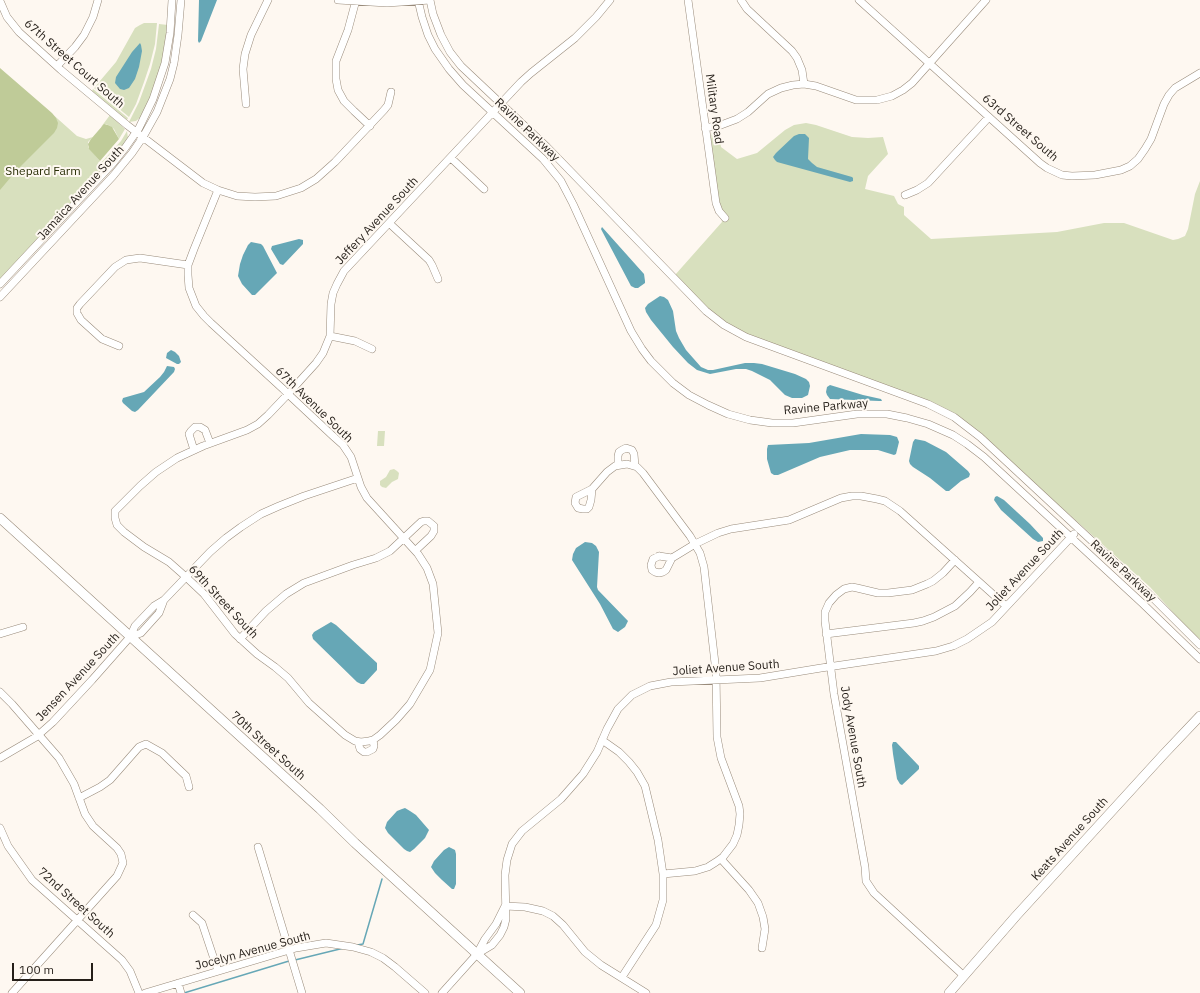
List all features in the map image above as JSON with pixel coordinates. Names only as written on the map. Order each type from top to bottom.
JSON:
[{"type":"main road","name":"70th Street South","points":[[0,518],[520,993]]},
{"type":"main road","name":"Keats Avenue South","points":[[949,993],[1016,916],[1200,716]]},
{"type":"main road","name":"Keats Avenue South","points":[[945,993],[962,978]]},
{"type":"street","points":[[57,66],[75,47],[85,32],[93,17],[98,0]]},
{"type":"street","name":"Jamaica Avenue South","points":[[0,284],[113,163],[136,132],[150,105],[162,74],[169,43],[172,0]]},
{"type":"street","name":"Jamaica Avenue South","points":[[0,297],[113,176],[143,137],[157,112],[170,79],[176,50],[181,0]]},
{"type":"street","points":[[246,104],[243,69],[245,54],[251,35],[268,0]]},
{"type":"street","points":[[338,0],[387,3],[430,0]]},
{"type":"street","name":"Ravine Parkway","points":[[430,0],[437,26],[450,52],[461,66],[547,147],[699,305],[714,318],[730,329],[746,337],[919,400],[947,413],[975,434],[1149,594],[1200,645]]},
{"type":"street","name":"Jeffery Avenue South","points":[[114,518],[115,511],[156,472],[177,458],[194,450],[252,427],[268,415],[320,358],[326,348],[330,336],[332,298],[339,280],[347,268],[531,72],[575,38],[596,17],[610,0]]},
{"type":"street","name":"Military Road","points":[[688,0],[716,203],[719,211],[725,218]]},
{"type":"street","points":[[741,0],[747,9],[792,51],[802,70],[804,84]]},
{"type":"street","name":"63rd Street South","points":[[859,0],[1040,163],[1062,175],[1095,175],[1121,170],[1130,166],[1145,149],[1151,139],[1164,104],[1169,95],[1175,88],[1200,73]]},
{"type":"street","points":[[705,128],[722,125],[737,119],[748,112],[768,94],[787,86],[804,84],[822,87],[856,100],[877,100],[888,98],[912,83],[984,0]]},
{"type":"street","name":"67th Street Court South","points":[[0,1],[5,13],[13,24],[57,66],[136,132],[197,178],[218,190],[245,197],[265,197],[286,194],[302,188],[316,179],[328,170],[370,126],[387,106],[391,92]]},
{"type":"street","points":[[356,1],[348,30],[336,61],[336,79],[338,90],[344,100],[370,126]]},
{"type":"street","name":"Ravine Parkway","points":[[418,1],[428,35],[440,57],[459,81],[543,159],[561,182],[574,204],[636,341],[658,368],[681,389],[698,400],[719,410],[738,417],[762,422],[803,422],[848,415],[877,414],[897,416],[928,424],[953,435],[979,453],[1200,659]]},
{"type":"street","points":[[906,195],[928,183],[989,117]]},
{"type":"street","points":[[451,158],[484,189]]},
{"type":"street","name":"67th Avenue South","points":[[218,190],[188,265],[188,282],[191,294],[200,311],[215,327],[343,445],[351,457],[363,490],[370,501],[416,550],[427,568],[433,584],[438,633],[430,670],[410,704],[396,720],[372,740],[374,746],[373,749],[369,752],[365,752],[360,749],[358,742]]},
{"type":"street","points":[[389,223],[429,260],[438,278]]},
{"type":"street","points":[[119,346],[104,340],[81,320],[77,312],[77,308],[80,304],[118,264],[126,260],[140,258],[188,265]]},
{"type":"street","points":[[330,336],[357,342],[372,349]]},
{"type":"street","points":[[194,450],[189,434],[195,428],[200,427],[205,430],[210,443]]},
{"type":"street","points":[[618,465],[619,452],[626,448],[632,450],[634,454],[634,466]]},
{"type":"street","points":[[592,489],[610,469],[618,465],[627,464],[639,468],[696,544],[704,567],[717,680],[716,724],[718,745],[721,758],[737,801],[740,814],[738,830],[735,840],[730,848],[721,859],[708,867],[696,871],[663,874]]},
{"type":"street","name":"Jensen Avenue South","points":[[0,758],[39,735],[53,722],[130,637],[135,626],[154,606],[164,600],[210,552],[226,538],[261,514],[304,496],[358,478]]},
{"type":"street","points":[[672,558],[712,535],[726,530],[789,520],[841,498],[862,496],[885,501],[900,511],[1006,606]]},
{"type":"street","name":"69th Street South","points":[[114,518],[117,525],[124,532],[144,547],[169,562],[186,577],[204,594],[224,621],[240,638],[288,678],[309,703],[348,738],[358,742]]},
{"type":"street","points":[[240,638],[266,611],[286,594],[304,583],[376,558],[390,551],[422,521],[428,521],[433,525],[434,529],[432,534],[416,550]]},
{"type":"street","name":"Joliet Avenue South","points":[[442,993],[477,954],[485,939],[496,924],[505,906],[505,875],[507,860],[512,844],[522,831],[561,799],[583,774],[597,752],[618,709],[632,695],[650,686],[671,682],[760,678],[936,651],[953,646],[980,631],[992,622],[1078,529]]},
{"type":"street","name":"Jody Avenue South","points":[[954,560],[943,573],[933,581],[912,590],[878,593],[852,587],[847,588],[832,599],[827,607],[825,621],[834,694],[865,867],[866,881],[874,894],[962,978]]},
{"type":"street","points":[[826,634],[914,624],[923,621],[955,606],[979,582]]},
{"type":"street","points":[[0,634],[23,627]]},
{"type":"street","points":[[0,692],[59,758],[74,784],[85,814],[93,826],[117,848],[121,854],[123,863],[117,876],[12,993]]},
{"type":"street","points":[[358,742],[372,740]]},
{"type":"street","points":[[602,740],[619,752],[629,762],[645,786],[658,840],[663,874],[663,900],[656,924],[622,978]]},
{"type":"street","points":[[79,798],[110,780],[139,747],[146,744],[162,753],[186,776],[189,787]]},
{"type":"street","name":"72nd Street South","points":[[0,828],[8,846],[32,880],[122,960],[130,971],[139,993]]},
{"type":"street","points":[[258,847],[302,993]]},
{"type":"street","points":[[721,859],[749,890],[758,903],[765,929],[762,948]]},
{"type":"street","points":[[505,906],[525,907],[553,916],[563,925],[585,952],[601,965],[646,993]]},
{"type":"street","points":[[193,915],[202,923],[218,971]]},
{"type":"street","name":"Jocelyn Avenue South","points":[[145,993],[289,950],[326,943],[353,947],[371,952],[383,958],[425,993]]},
{"type":"street","points":[[178,983],[181,993]]},
{"type":"green space","points":[[144,23],[157,23],[155,44],[144,82],[136,104],[129,117],[94,88],[116,62],[135,28]]},
{"type":"green space","points":[[159,24],[168,25],[163,62],[153,94],[142,116],[136,121],[129,122],[139,102],[151,69],[156,49]]},
{"type":"green space","points":[[0,68],[52,113],[58,123],[54,133],[16,171],[0,190]]},
{"type":"green space","name":"Shepard Farm","points":[[0,74],[57,121],[49,111],[77,136],[86,139],[93,137],[88,142],[88,147],[100,161],[98,163],[100,164],[121,141],[127,131],[128,138],[122,148],[0,279]]},
{"type":"green space","points":[[93,89],[128,118],[127,120],[92,91]]},
{"type":"green space","points":[[110,115],[125,129],[119,139],[114,129],[110,126],[106,124],[101,127]]},
{"type":"green space","points":[[806,123],[852,137],[883,137],[888,154],[868,176],[865,189],[894,196],[898,204],[904,207],[904,215],[931,239],[1057,232],[1104,223],[1124,223],[1173,240],[1178,239],[1185,236],[1188,229],[1195,194],[1200,181],[1200,639],[1188,629],[1150,587],[1004,456],[958,417],[931,402],[761,340],[738,330],[719,318],[707,308],[675,275],[722,222],[713,159],[711,139],[712,132],[718,129],[721,147],[737,159],[757,153],[785,130],[794,125]]},
{"type":"green space","points":[[104,124],[112,127],[119,139],[100,161],[89,149],[88,144]]},
{"type":"green space","points":[[378,431],[385,431],[384,446],[377,446]]},
{"type":"green space","points":[[394,469],[399,473],[398,479],[386,488],[382,487],[380,485],[380,481],[386,477],[390,470]]},
{"type":"water","points":[[199,0],[217,0],[199,43],[198,41]]},
{"type":"water","points":[[140,43],[142,51],[135,79],[129,88],[124,90],[120,89],[115,83],[116,77],[132,52]]},
{"type":"water","points":[[805,134],[809,138],[808,159],[812,163],[817,167],[852,177],[853,181],[850,182],[777,162],[773,157],[776,153],[794,136]]},
{"type":"water","points":[[602,227],[644,274],[645,283],[638,288],[631,286],[601,229]]},
{"type":"water","points":[[299,239],[303,240],[303,244],[283,265],[280,264],[271,249],[272,246]]},
{"type":"water","points":[[251,242],[261,244],[263,246],[277,273],[255,295],[252,295],[242,284],[238,276],[243,255]]},
{"type":"water","points":[[660,296],[668,300],[673,311],[676,331],[679,338],[686,350],[701,367],[708,370],[713,370],[745,363],[762,364],[806,379],[810,386],[808,395],[802,398],[792,398],[785,395],[770,380],[746,369],[736,369],[710,374],[697,370],[673,347],[646,312],[645,308],[648,304]]},
{"type":"water","points":[[171,350],[179,356],[181,362],[179,364],[166,358],[167,353]]},
{"type":"water","points":[[167,366],[174,367],[174,372],[138,410],[135,412],[132,411],[123,403],[123,398],[144,392],[160,377]]},
{"type":"water","points":[[830,385],[881,399],[882,401],[830,399],[826,392],[827,387]]},
{"type":"water","points":[[861,434],[890,435],[897,437],[899,442],[896,454],[894,455],[878,450],[850,450],[820,457],[778,475],[771,473],[767,459],[768,445],[809,443]]},
{"type":"water","points":[[915,439],[925,441],[946,452],[968,471],[970,474],[969,477],[961,481],[949,491],[946,491],[910,464],[909,461]]},
{"type":"water","points":[[997,496],[1004,500],[1030,524],[1043,538],[1043,541],[1038,542],[1033,539],[1001,510],[994,500]]},
{"type":"water","points":[[585,542],[592,543],[596,546],[599,552],[598,590],[628,621],[625,627],[618,632],[613,629],[600,604],[572,560],[576,548]]},
{"type":"water","points":[[331,622],[377,663],[377,670],[364,684],[357,682],[313,639],[312,635],[314,632]]},
{"type":"water","points":[[893,742],[896,742],[919,766],[919,769],[902,785],[897,779],[892,745]]},
{"type":"water","points":[[405,808],[416,815],[429,830],[425,838],[410,852],[404,849],[385,828],[387,822],[397,811]]},
{"type":"water","points":[[449,847],[455,850],[456,854],[456,884],[454,889],[442,880],[431,867],[434,861],[444,850]]},
{"type":"waterway","points":[[357,945],[363,944],[382,879]]},
{"type":"waterway","points":[[295,960],[344,948]]},
{"type":"waterway","points":[[184,993],[289,961]]}]
